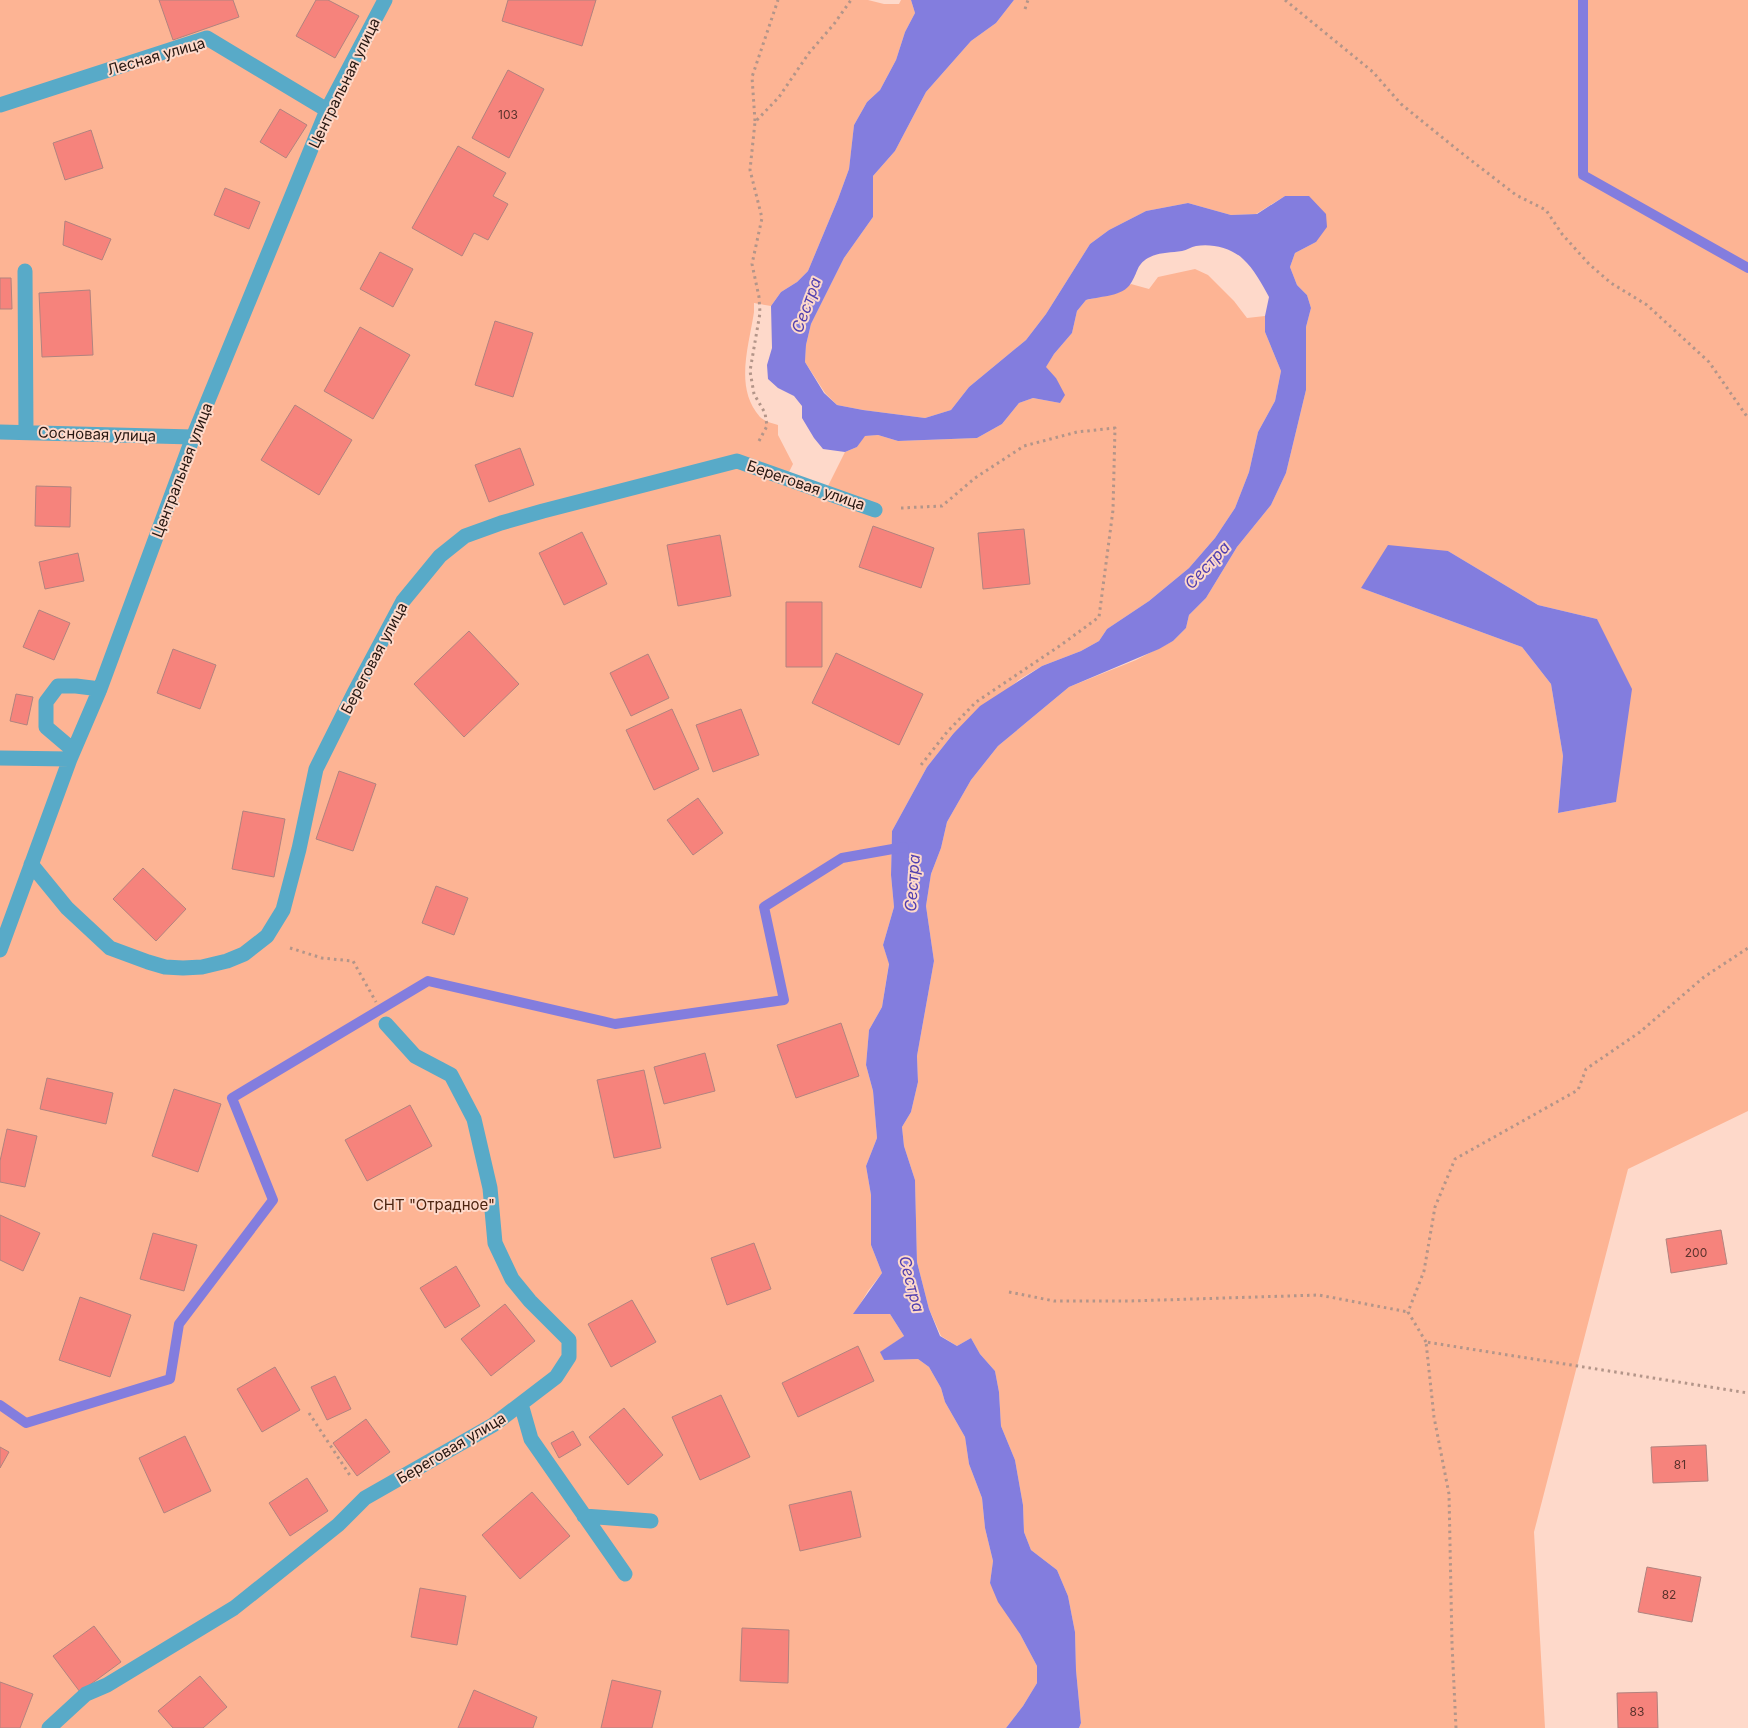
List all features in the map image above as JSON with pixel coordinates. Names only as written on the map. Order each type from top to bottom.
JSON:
[{"type":"street","name":"Центральная улица","points":[[0,950],[71,755],[100,689],[193,437],[327,110],[385,0]]},
{"type":"street","name":"Лесная улица","points":[[0,105],[208,38],[327,110]]},
{"type":"street","points":[[25,271],[26,432]]},
{"type":"street","name":"Сосновая улица","points":[[0,432],[193,437]]},
{"type":"street","name":"Береговая улица","points":[[31,864],[67,908],[110,948],[148,962],[183,968],[202,967],[244,954],[267,936],[283,910],[299,849],[316,769],[354,693],[403,601],[440,556],[465,536],[500,523],[736,461],[875,510]]},
{"type":"street","points":[[71,755],[46,727],[46,702],[58,686],[100,689]]},
{"type":"street","points":[[0,758],[71,755]]},
{"type":"street","name":"Береговая улица","points":[[49,1728],[86,1694],[106,1685],[234,1608],[338,1525],[365,1498],[494,1425],[556,1378],[569,1357],[569,1340],[530,1302],[512,1279],[495,1243],[490,1188],[474,1119],[451,1075],[416,1056],[386,1024]]},
{"type":"street","points":[[521,1404],[531,1439],[625,1574]]},
{"type":"street","points":[[584,1516],[651,1521]]},
{"type":"path","points":[[746,464],[767,426],[765,413],[754,394],[750,371],[760,313],[759,297],[752,264],[762,218],[750,170],[755,122],[752,77],[778,0]]},
{"type":"path","points":[[755,122],[779,97],[808,53],[834,24],[851,0]]},
{"type":"path","points":[[1025,9],[1028,0]]},
{"type":"path","points":[[1285,0],[1373,72],[1401,104],[1459,151],[1516,195],[1546,210],[1562,234],[1589,264],[1611,282],[1647,305],[1709,362],[1748,418]]},
{"type":"path","points":[[875,510],[942,506],[975,478],[1024,446],[1077,432],[1115,428],[1113,510],[1099,617],[976,702],[947,732],[921,764]]},
{"type":"path","points":[[257,944],[293,949],[322,958],[353,961],[372,995]]},
{"type":"path","points":[[1408,1312],[1424,1271],[1435,1207],[1455,1159],[1578,1090],[1586,1069],[1640,1032],[1704,977],[1748,948]]},
{"type":"path","points":[[1010,1292],[1054,1301],[1130,1301],[1319,1295],[1408,1312],[1426,1342],[1434,1417],[1449,1494],[1456,1728]]},
{"type":"path","points":[[1426,1342],[1748,1393]]},
{"type":"path","points":[[308,1413],[365,1498]]},
{"type":"green space","name":"СНТ \"Отрадное\"","points":[[0,0],[868,0],[884,4],[899,4],[901,0],[911,0],[915,13],[905,32],[896,60],[880,90],[867,102],[854,125],[849,169],[808,271],[797,282],[781,292],[771,306],[754,303],[745,366],[747,393],[752,406],[760,417],[778,425],[778,435],[793,464],[786,478],[825,492],[845,452],[857,447],[864,436],[878,435],[898,441],[977,438],[1002,424],[1019,403],[1033,398],[1060,403],[1056,378],[1045,368],[1072,333],[1077,311],[1086,300],[1118,293],[1131,284],[1149,289],[1158,277],[1195,269],[1208,275],[1234,301],[1247,318],[1265,316],[1265,332],[1281,371],[1275,401],[1258,432],[1249,472],[1235,508],[1215,538],[1189,568],[1149,601],[1107,629],[1099,641],[1081,651],[1042,666],[1020,679],[953,734],[927,767],[892,831],[891,875],[894,907],[883,945],[889,963],[882,1007],[869,1030],[866,1065],[873,1091],[877,1138],[866,1166],[871,1195],[871,1245],[882,1273],[854,1314],[890,1314],[904,1336],[881,1352],[884,1360],[918,1359],[929,1367],[941,1388],[945,1402],[965,1437],[969,1464],[982,1498],[985,1528],[993,1561],[990,1583],[1037,1666],[1037,1683],[1023,1706],[1006,1728],[0,1728]]},
{"type":"green space","points":[[1014,0],[1748,0],[1748,1111],[1628,1169],[1534,1532],[1545,1728],[1079,1728],[1081,1723],[1076,1670],[1075,1632],[1068,1596],[1057,1570],[1031,1550],[1024,1532],[1023,1505],[1015,1460],[1001,1426],[999,1392],[995,1371],[980,1354],[971,1338],[957,1346],[941,1336],[929,1309],[917,1262],[915,1180],[904,1146],[902,1127],[911,1112],[918,1082],[917,1056],[934,961],[926,906],[931,874],[941,848],[947,822],[971,780],[998,746],[1069,687],[1136,660],[1173,641],[1186,628],[1189,615],[1206,598],[1237,547],[1271,505],[1286,473],[1306,390],[1306,327],[1311,308],[1307,295],[1297,285],[1290,267],[1295,253],[1316,242],[1285,196],[1256,214],[1231,215],[1188,203],[1146,211],[1109,230],[1090,244],[1046,314],[1026,340],[969,387],[951,410],[925,418],[837,405],[825,393],[805,362],[806,345],[811,324],[844,258],[873,217],[873,176],[895,151],[926,92],[971,41],[996,23]],"holes":[[[1448,551],[1538,605],[1597,619],[1616,802],[1558,813],[1563,756],[1551,684],[1522,647],[1361,588]]]},
{"type":"water","name":"Сестра","points":[[911,0],[1014,0],[996,23],[971,41],[926,92],[895,151],[873,176],[873,217],[844,258],[811,324],[806,345],[805,362],[824,393],[837,405],[925,418],[951,410],[969,387],[1026,340],[1046,314],[1090,244],[1109,230],[1146,211],[1188,203],[1231,215],[1257,214],[1285,196],[1309,196],[1326,214],[1327,227],[1316,242],[1295,253],[1290,267],[1297,285],[1307,295],[1311,308],[1306,327],[1306,390],[1286,473],[1271,505],[1237,547],[1206,598],[1189,615],[1186,628],[1173,641],[1159,649],[1069,687],[998,746],[971,780],[947,822],[941,848],[931,874],[926,906],[934,961],[917,1056],[918,1082],[911,1112],[902,1127],[904,1146],[915,1180],[917,1262],[929,1309],[940,1336],[957,1346],[971,1338],[980,1354],[995,1371],[999,1392],[1001,1426],[1015,1460],[1023,1505],[1024,1532],[1031,1550],[1057,1570],[1068,1596],[1075,1632],[1076,1670],[1081,1723],[1079,1728],[1006,1728],[1023,1706],[1037,1683],[1037,1666],[1020,1634],[998,1602],[990,1583],[993,1561],[985,1528],[982,1498],[969,1464],[965,1437],[945,1402],[941,1388],[929,1367],[918,1359],[884,1360],[880,1352],[904,1336],[890,1314],[853,1314],[882,1273],[871,1245],[871,1195],[866,1166],[877,1138],[873,1091],[866,1065],[869,1030],[882,1007],[889,964],[883,945],[894,907],[891,875],[892,831],[927,767],[953,734],[980,706],[1042,666],[1081,651],[1099,641],[1107,629],[1149,601],[1189,568],[1215,538],[1235,508],[1249,472],[1258,432],[1275,401],[1281,371],[1265,332],[1265,316],[1269,297],[1261,282],[1247,263],[1233,252],[1221,247],[1196,246],[1182,251],[1152,256],[1141,263],[1131,283],[1123,291],[1086,300],[1077,311],[1072,333],[1054,354],[1046,367],[1056,378],[1065,395],[1060,403],[1033,398],[1019,403],[1002,424],[977,438],[898,441],[878,435],[865,436],[857,447],[845,452],[823,449],[802,418],[802,406],[794,396],[778,388],[768,379],[767,365],[772,348],[771,306],[781,292],[797,282],[808,271],[849,169],[854,125],[867,102],[880,90],[896,60],[905,32],[915,13]]},
{"type":"water","points":[[1388,545],[1448,551],[1538,605],[1597,619],[1632,689],[1616,802],[1558,813],[1563,756],[1551,684],[1522,647],[1361,588]]},
{"type":"building","points":[[159,0],[233,0],[239,17],[173,40]]},
{"type":"building","points":[[316,0],[328,0],[359,16],[335,58],[296,36]]},
{"type":"building","points":[[508,0],[596,0],[582,46],[502,21]]},
{"type":"building","points":[[508,70],[544,89],[509,158],[472,138]]},
{"type":"building","points":[[280,109],[307,125],[286,158],[260,142]]},
{"type":"building","points":[[91,130],[103,168],[65,180],[53,143]]},
{"type":"building","points":[[458,146],[506,173],[493,196],[508,204],[488,240],[474,233],[462,256],[412,228]]},
{"type":"building","points":[[225,188],[260,202],[249,229],[214,215]]},
{"type":"building","points":[[65,221],[111,239],[102,260],[63,245]]},
{"type":"building","points":[[380,252],[413,269],[393,307],[360,289]]},
{"type":"building","points":[[0,278],[11,278],[12,309],[0,309]]},
{"type":"building","points":[[90,290],[93,355],[42,357],[39,293]]},
{"type":"building","points":[[495,321],[533,333],[513,397],[475,385]]},
{"type":"building","points":[[360,327],[410,355],[373,419],[324,391]]},
{"type":"building","points":[[295,405],[352,440],[319,495],[261,460]]},
{"type":"building","points":[[520,448],[534,485],[489,502],[475,465]]},
{"type":"building","points":[[36,486],[71,487],[70,527],[35,526]]},
{"type":"building","points":[[873,526],[934,548],[921,588],[859,567]]},
{"type":"building","points":[[1024,529],[1030,584],[983,589],[978,533]]},
{"type":"building","points":[[582,532],[607,584],[564,605],[539,553]]},
{"type":"building","points":[[720,535],[731,596],[678,606],[667,545]]},
{"type":"building","points":[[78,553],[84,581],[45,589],[39,562]]},
{"type":"building","points":[[786,602],[822,602],[822,667],[786,667]]},
{"type":"building","points":[[39,610],[70,623],[54,660],[23,647]]},
{"type":"building","points":[[469,631],[519,684],[464,737],[414,684]]},
{"type":"building","points":[[173,649],[216,665],[200,709],[157,693]]},
{"type":"building","points":[[836,653],[923,694],[899,745],[812,703]]},
{"type":"building","points":[[648,654],[669,698],[631,716],[610,673]]},
{"type":"building","points":[[16,694],[33,697],[27,725],[10,721]]},
{"type":"building","points":[[672,709],[699,769],[654,790],[626,730]]},
{"type":"building","points":[[741,709],[759,755],[713,772],[696,725]]},
{"type":"building","points":[[339,771],[376,784],[353,851],[316,839]]},
{"type":"building","points":[[698,798],[723,833],[693,855],[667,820]]},
{"type":"building","points":[[243,811],[285,819],[274,877],[232,869]]},
{"type":"building","points":[[143,868],[186,909],[156,941],[113,899]]},
{"type":"building","points":[[436,886],[468,898],[454,935],[422,923]]},
{"type":"building","points":[[841,1023],[859,1076],[796,1098],[777,1045]]},
{"type":"building","points":[[705,1053],[715,1091],[664,1104],[654,1067]]},
{"type":"building","points":[[644,1070],[661,1148],[614,1158],[597,1080]]},
{"type":"building","points":[[47,1078],[113,1093],[106,1124],[40,1109]]},
{"type":"building","points":[[174,1089],[221,1104],[198,1172],[152,1156]]},
{"type":"building","points":[[410,1105],[432,1146],[367,1181],[345,1140]]},
{"type":"building","points":[[7,1129],[37,1136],[25,1187],[0,1182],[0,1161]]},
{"type":"building","points":[[0,1215],[40,1233],[23,1271],[0,1260]]},
{"type":"building","points":[[1721,1230],[1727,1264],[1671,1273],[1666,1239]]},
{"type":"building","points":[[153,1233],[197,1245],[184,1291],[140,1279]]},
{"type":"building","points":[[754,1243],[771,1289],[727,1305],[711,1258]]},
{"type":"building","points":[[456,1266],[480,1306],[445,1328],[420,1288]]},
{"type":"building","points":[[80,1297],[131,1315],[110,1377],[59,1360]]},
{"type":"building","points":[[632,1300],[656,1342],[611,1367],[588,1324]]},
{"type":"building","points":[[505,1304],[535,1341],[491,1376],[461,1339]]},
{"type":"building","points":[[858,1346],[874,1381],[798,1417],[782,1383]]},
{"type":"building","points":[[275,1367],[300,1410],[262,1432],[237,1389]]},
{"type":"building","points":[[335,1376],[351,1409],[327,1420],[311,1387]]},
{"type":"building","points":[[721,1395],[750,1457],[700,1480],[672,1417]]},
{"type":"building","points":[[624,1408],[663,1455],[628,1485],[589,1437]]},
{"type":"building","points":[[366,1419],[390,1452],[357,1476],[333,1443]]},
{"type":"building","points":[[573,1431],[581,1445],[559,1458],[551,1443]]},
{"type":"building","points":[[185,1436],[211,1491],[164,1513],[139,1458]]},
{"type":"building","points":[[1706,1445],[1708,1481],[1653,1483],[1651,1447]]},
{"type":"building","points":[[0,1447],[9,1452],[0,1468]]},
{"type":"building","points":[[307,1478],[328,1511],[290,1536],[269,1503]]},
{"type":"building","points":[[851,1491],[861,1537],[800,1551],[789,1505]]},
{"type":"building","points":[[532,1492],[570,1536],[520,1579],[482,1535]]},
{"type":"building","points":[[1647,1567],[1701,1577],[1692,1622],[1638,1612]]},
{"type":"building","points":[[420,1588],[466,1596],[457,1645],[411,1637]]},
{"type":"building","points":[[94,1626],[121,1662],[80,1692],[53,1656]]},
{"type":"building","points":[[742,1628],[789,1630],[788,1683],[740,1681]]},
{"type":"building","points":[[200,1676],[227,1707],[203,1728],[173,1728],[158,1711]]},
{"type":"building","points":[[612,1680],[661,1691],[652,1728],[601,1728]]},
{"type":"building","points":[[0,1682],[33,1694],[20,1728],[0,1728]]},
{"type":"building","points":[[474,1690],[537,1717],[533,1728],[458,1728]]},
{"type":"building","points":[[1657,1692],[1658,1728],[1618,1728],[1617,1693]]},
{"type":"waterway","points":[[1583,0],[1583,175],[1748,268]]},
{"type":"waterway","name":"Сестра","points":[[0,1405],[26,1423],[170,1379],[179,1324],[273,1200],[232,1098],[428,981],[615,1024],[784,1000],[764,907],[842,858],[904,847]]}]
